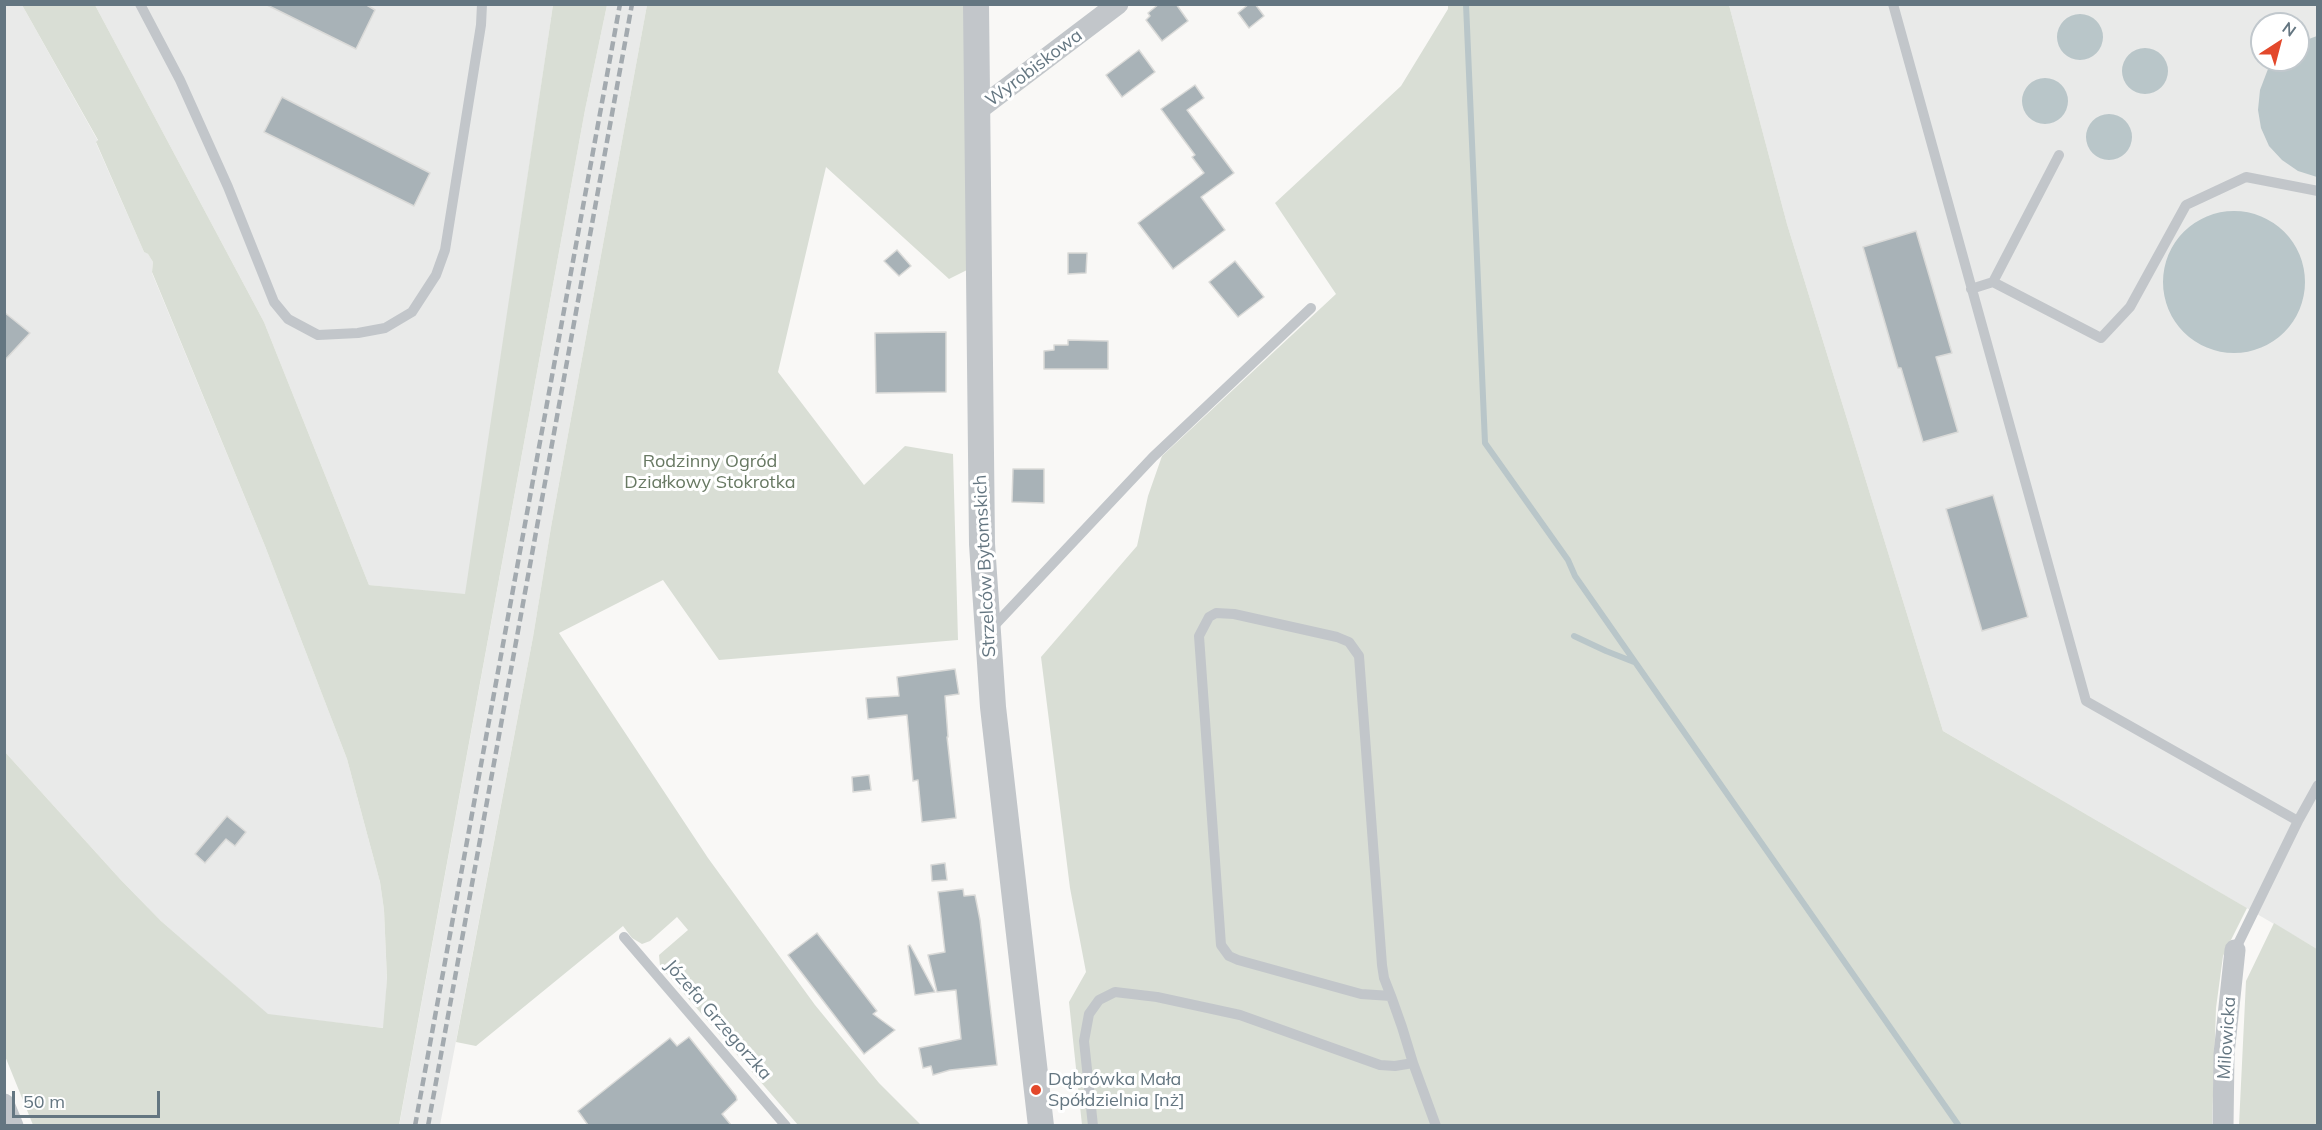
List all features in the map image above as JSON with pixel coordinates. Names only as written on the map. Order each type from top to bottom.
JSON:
[{"type":"street","name":"Strzelców Bytomskich","points":[[976,4],[981,544],[987,633],[1005,816],[1041,1125]]},
{"type":"street","name":"Wyrobiskowa","points":[[978,110],[1118,4]]},
{"type":"street","name":"Milowicka","points":[[2223,1125],[2224,1054],[2235,950]]},
{"type":"street","points":[[4,1104],[13,1125]]},
{"type":"lane","points":[[140,4],[180,80],[228,187],[274,302],[288,319],[318,335],[358,333],[385,328],[412,312],[436,275],[445,250],[481,25],[482,4]]},
{"type":"lane","points":[[1893,4],[2086,701],[2298,821]]},
{"type":"lane","points":[[1971,289],[1993,282],[2059,155]]},
{"type":"lane","points":[[1993,282],[2101,338],[2130,307],[2186,205],[2246,177],[2318,192]]},
{"type":"lane","points":[[987,633],[1153,457],[1311,308]]},
{"type":"lane","points":[[1391,996],[1361,994],[1238,960],[1229,956],[1221,945],[1199,636],[1209,617],[1216,613],[1234,614],[1336,637],[1349,642],[1359,656],[1382,965],[1413,1063],[1436,1125]]},
{"type":"lane","points":[[2235,950],[2318,785]]},
{"type":"lane","name":"Józefa Grzegorzka","points":[[624,937],[786,1125]]},
{"type":"lane","points":[[1093,1125],[1084,1041],[1092,1007],[1107,994],[1115,992],[1169,999],[1240,1015],[1380,1065],[1395,1066],[1413,1063]]},
{"type":"shaded area","points":[[4,5],[22,5],[98,141],[96,143],[144,252],[153,262],[152,273],[265,546],[347,759],[380,882],[384,910],[387,980],[384,1028],[268,1015],[161,921],[5,752]]},
{"type":"shaded area","points":[[95,5],[553,5],[466,595],[369,585],[264,322]]},
{"type":"shaded area","points":[[607,5],[647,5],[551,527],[533,637],[440,1125],[399,1126],[585,110]]},
{"type":"shaded area","points":[[1729,5],[2317,5],[2317,949],[1943,731],[1787,224]]},
{"type":"shaded area","points":[[2080,14],[2096,21],[2103,37],[2096,53],[2080,60],[2064,53],[2057,37],[2064,21]]},
{"type":"shaded area","points":[[2318,36],[2317,177],[2298,171],[2282,160],[2269,146],[2261,128],[2258,110],[2260,90],[2267,72],[2310,72],[2310,39]]},
{"type":"shaded area","points":[[2145,48],[2161,55],[2168,71],[2161,87],[2145,94],[2129,87],[2122,71],[2129,55]]},
{"type":"shaded area","points":[[2045,78],[2061,85],[2068,101],[2061,117],[2045,124],[2029,117],[2022,101],[2029,85]]},
{"type":"shaded area","points":[[2109,114],[2125,121],[2132,137],[2125,153],[2109,160],[2093,153],[2086,137],[2093,121]]},
{"type":"shaded area","points":[[2234,211],[2261,216],[2284,232],[2300,255],[2305,282],[2300,309],[2284,332],[2261,348],[2234,353],[2207,348],[2184,332],[2168,309],[2163,282],[2168,255],[2184,232],[2207,216]]},
{"type":"green space","points":[[22,5],[95,5],[264,322],[369,585],[465,594],[553,5],[607,5],[585,110],[399,1125],[33,1125],[5,1056],[5,752],[161,921],[268,1014],[383,1028],[387,979],[384,910],[380,882],[347,759],[265,546],[152,272],[153,262],[144,252],[96,142],[98,140]]},
{"type":"green space","name":"Rodzinny Ogród Działkowy Stokrotka","points":[[647,5],[965,5],[967,270],[949,279],[826,167],[778,372],[864,485],[905,446],[953,454],[958,640],[719,660],[663,580],[559,633],[708,858],[815,1005],[879,1083],[921,1125],[798,1125],[660,966],[659,955],[688,930],[677,917],[650,941],[642,944],[632,938],[623,926],[476,1046],[456,1042],[533,637],[551,527]]},
{"type":"green space","points":[[1448,5],[1729,5],[1787,224],[1943,731],[2247,908],[2223,956],[2216,1008],[2212,1125],[1082,1125],[1069,1002],[1086,972],[1070,888],[1041,657],[1137,546],[1148,496],[1162,456],[1336,294],[1275,203],[1401,86],[1448,9]]},
{"type":"green space","points":[[2274,923],[2317,949],[2317,1125],[2239,1125],[2246,981]]},
{"type":"building","points":[[265,4],[365,4],[375,10],[356,49]]},
{"type":"building","points":[[1159,4],[1176,4],[1188,21],[1162,41],[1146,20],[1150,16],[1148,13]]},
{"type":"building","points":[[1249,4],[1255,4],[1264,16],[1249,28],[1238,13]]},
{"type":"building","points":[[1139,50],[1155,72],[1122,97],[1106,75]]},
{"type":"building","points":[[1195,85],[1204,98],[1187,110],[1234,173],[1201,197],[1225,230],[1173,269],[1138,223],[1204,173],[1192,157],[1195,155],[1161,109]]},
{"type":"building","points":[[282,97],[430,173],[414,206],[264,132]]},
{"type":"building","points":[[1916,231],[1952,353],[1936,357],[1958,432],[1923,442],[1901,368],[1898,368],[1863,247]]},
{"type":"building","points":[[897,250],[911,266],[899,276],[884,261]]},
{"type":"building","points":[[1068,253],[1087,253],[1086,273],[1068,274]]},
{"type":"building","points":[[1235,261],[1264,297],[1238,317],[1209,282]]},
{"type":"building","points":[[4,312],[30,333],[4,361]]},
{"type":"building","points":[[946,332],[946,392],[876,393],[875,333]]},
{"type":"building","points":[[1068,340],[1108,341],[1108,369],[1044,369],[1044,351],[1054,350],[1054,345],[1068,345]]},
{"type":"building","points":[[1013,469],[1044,469],[1044,503],[1012,502]]},
{"type":"building","points":[[1993,495],[2028,617],[1982,631],[1946,509]]},
{"type":"building","points":[[955,669],[959,694],[945,696],[956,818],[922,822],[918,780],[913,781],[907,715],[868,719],[866,698],[899,696],[897,677]]},
{"type":"building","points":[[869,775],[871,790],[853,792],[852,777]]},
{"type":"building","points":[[227,816],[246,832],[235,846],[226,839],[205,863],[195,854]]},
{"type":"building","points":[[945,863],[947,880],[932,881],[931,865]]},
{"type":"building","points":[[963,889],[964,896],[975,895],[980,920],[997,1065],[950,1070],[933,1075],[931,1066],[923,1068],[919,1048],[961,1039],[956,990],[937,992],[928,955],[945,952],[938,892]]},
{"type":"building","points":[[817,933],[877,1011],[873,1014],[895,1030],[864,1054],[788,955]]},
{"type":"building","points":[[910,945],[935,992],[915,995],[908,946]]},
{"type":"building","points":[[689,1037],[736,1096],[737,1100],[722,1114],[731,1125],[588,1125],[578,1111],[670,1038],[677,1046]]},
{"type":"waterway","points":[[1466,4],[1485,443],[1568,560],[1575,576],[1959,1126]]},
{"type":"waterway","points":[[1574,636],[1634,662]]},
{"type":"railway","points":[[415,1126],[620,4]]},
{"type":"railway","points":[[428,1126],[632,4]]},
{"type":"place","name":"Dąbrówka Mała Spółdzielnia [nż]","points":[[1036,1090]]}]
